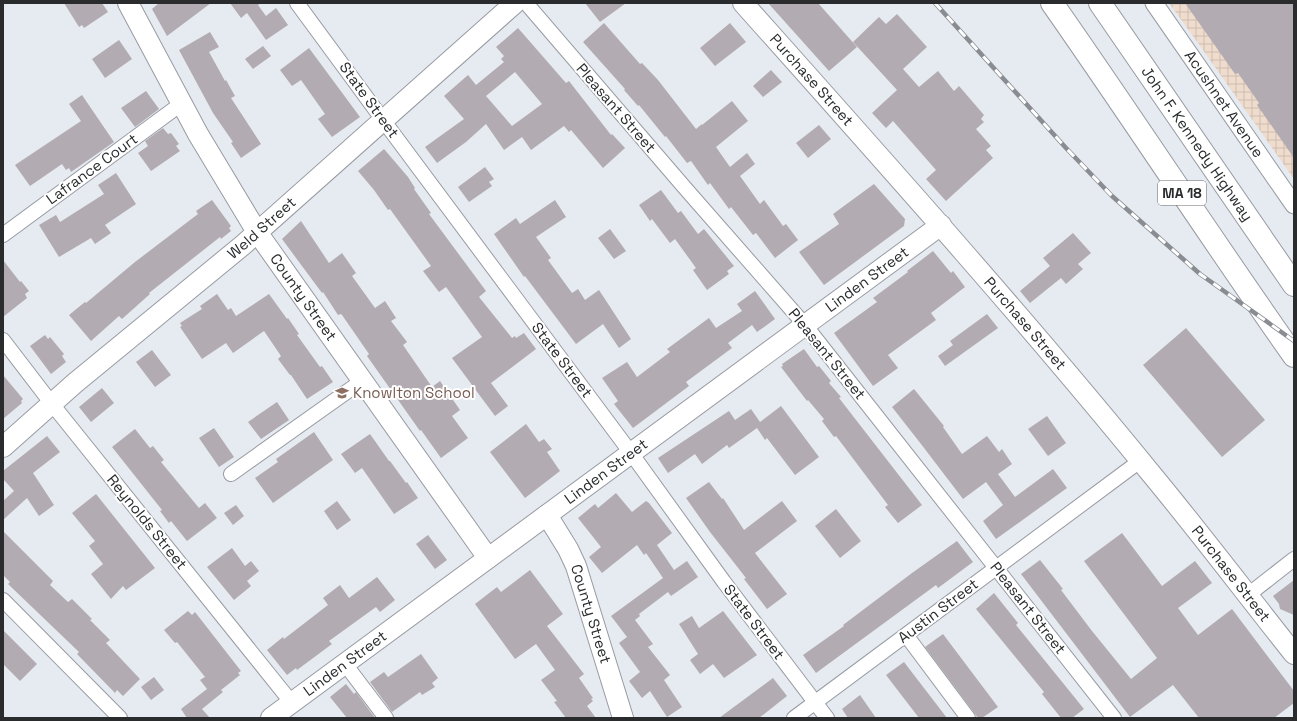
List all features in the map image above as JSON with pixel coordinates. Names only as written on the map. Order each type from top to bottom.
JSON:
[{"type":"highway","points":[[1046,3],[1071,30]]},
{"type":"highway","name":"MA 18","points":[[1052,3],[1139,128],[1260,309],[1294,356]]},
{"type":"highway","name":"John F. Kennedy Highway","points":[[1100,3],[1294,286]]},
{"type":"main road","name":"County Street","points":[[128,3],[181,104],[218,168],[258,232],[488,558]]},
{"type":"main road","name":"Weld Street","points":[[3,447],[52,404],[258,232],[515,3]]},
{"type":"main road","name":"Purchase Street","points":[[743,3],[941,225],[1140,461],[1294,654]]},
{"type":"main road","name":"Linden Street","points":[[271,718],[941,225]]},
{"type":"main road","name":"County Street","points":[[547,515],[568,549],[576,566],[623,718]]},
{"type":"street","name":"State Street","points":[[297,3],[631,453],[724,582],[827,718]]},
{"type":"street","name":"Pleasant Street","points":[[526,3],[805,325],[1114,718]]},
{"type":"street","name":"Acushnet Avenue","points":[[1154,3],[1294,205]]},
{"type":"street","name":"Lafrance Court","points":[[3,235],[181,104]]},
{"type":"street","name":"Reynolds Street","points":[[3,340],[52,404],[292,703]]},
{"type":"street","points":[[231,474],[362,381]]},
{"type":"street","name":"Austin Street","points":[[794,718],[1140,461]]},
{"type":"street","points":[[1248,595],[1294,559]]},
{"type":"street","points":[[3,600],[120,718]]},
{"type":"street","points":[[906,635],[968,718]]},
{"type":"street","points":[[345,664],[386,718]]},
{"type":"shaded area","points":[[1169,3],[1294,3],[1294,179],[1198,43]]},
{"type":"building","points":[[64,3],[102,3],[108,12],[84,28],[82,25],[79,27]]},
{"type":"building","points":[[159,3],[211,3],[167,36],[152,9]]},
{"type":"building","points":[[230,3],[261,3],[258,5],[266,16],[276,8],[288,25],[266,40],[247,13],[241,18]]},
{"type":"building","points":[[585,3],[626,3],[600,22]]},
{"type":"building","points":[[768,3],[818,3],[857,47],[829,71]]},
{"type":"building","points":[[1185,3],[1294,3],[1294,158],[1257,105],[1259,103],[1238,73],[1235,74]]},
{"type":"building","points":[[897,14],[927,47],[903,69],[919,87],[938,71],[954,91],[959,86],[984,115],[981,119],[984,122],[976,129],[991,146],[986,150],[993,158],[946,201],[926,179],[936,170],[893,121],[886,128],[872,113],[897,90],[853,42],[879,17],[886,24]]},
{"type":"building","points":[[604,23],[640,64],[642,63],[658,80],[696,129],[732,101],[748,121],[716,147],[730,167],[747,153],[755,164],[740,176],[760,204],[764,200],[783,226],[786,224],[798,240],[775,258],[756,233],[753,235],[731,207],[729,209],[710,183],[708,185],[691,161],[687,163],[666,136],[665,137],[639,105],[638,106],[624,90],[625,89],[583,42]]},
{"type":"building","points":[[730,23],[746,42],[715,66],[700,48]]},
{"type":"building","points":[[518,28],[566,83],[569,81],[611,135],[612,134],[625,148],[603,168],[571,130],[569,132],[564,126],[531,150],[522,137],[504,150],[486,124],[466,142],[437,163],[425,147],[464,119],[444,96],[468,75],[476,85],[504,62],[501,59],[504,56],[496,47]],"holes":[[[515,72],[542,104],[512,126],[486,96]]]},
{"type":"building","points":[[210,32],[219,47],[209,52],[235,96],[231,98],[261,144],[241,158],[231,143],[233,142],[213,113],[179,50]]},
{"type":"building","points":[[119,40],[132,59],[105,78],[92,59]]},
{"type":"building","points":[[263,46],[271,56],[253,69],[245,59]]},
{"type":"building","points":[[309,48],[360,117],[332,137],[318,119],[325,114],[301,80],[292,86],[280,70]]},
{"type":"building","points":[[771,70],[782,82],[763,97],[753,86]]},
{"type":"building","points":[[146,91],[159,109],[135,127],[121,108]]},
{"type":"building","points":[[82,95],[114,142],[71,172],[69,168],[66,170],[62,164],[30,186],[15,165],[81,121],[69,104]]},
{"type":"building","points":[[819,125],[831,139],[808,158],[796,143]]},
{"type":"building","points":[[163,128],[168,134],[171,133],[179,144],[176,146],[180,151],[151,171],[138,153],[148,146],[145,141]]},
{"type":"building","points":[[384,149],[408,177],[415,188],[414,189],[431,213],[429,214],[486,291],[479,297],[512,338],[515,336],[516,338],[524,333],[536,349],[491,383],[508,406],[495,416],[452,358],[482,337],[446,287],[439,292],[423,271],[431,266],[390,209],[388,210],[358,171]]},
{"type":"building","points":[[485,167],[494,179],[489,182],[492,186],[469,202],[458,187]]},
{"type":"building","points":[[116,173],[136,204],[105,225],[111,233],[95,244],[91,238],[59,257],[39,225],[56,215],[60,222],[104,194],[98,185]]},
{"type":"building","points":[[874,184],[905,219],[904,226],[824,285],[799,252],[839,224],[833,214]]},
{"type":"building","points":[[661,190],[678,213],[681,211],[698,234],[704,229],[734,266],[727,271],[729,274],[707,290],[693,270],[696,268],[675,239],[670,243],[652,219],[650,221],[639,205]]},
{"type":"building","points":[[212,200],[231,226],[229,228],[231,231],[221,239],[220,237],[149,293],[150,294],[122,319],[119,316],[91,341],[69,315],[198,214],[196,211]]},
{"type":"building","points":[[555,200],[566,217],[536,237],[551,258],[548,260],[572,293],[578,289],[585,300],[599,290],[631,339],[619,348],[603,324],[576,344],[525,276],[524,277],[494,234],[516,218],[520,224]]},
{"type":"building","points":[[301,221],[329,263],[342,253],[356,273],[352,276],[375,308],[385,301],[396,318],[391,321],[407,342],[403,345],[432,387],[440,381],[460,410],[452,416],[468,438],[441,458],[367,356],[369,354],[342,315],[338,315],[323,292],[322,293],[282,239]]},
{"type":"building","points":[[610,229],[626,251],[614,259],[598,238]]},
{"type":"building","points":[[1073,233],[1091,253],[1078,264],[1083,269],[1066,284],[1061,278],[1030,303],[1020,291],[1050,266],[1043,258]]},
{"type":"building","points":[[933,251],[951,273],[953,271],[965,287],[931,313],[936,320],[888,355],[898,368],[873,386],[834,333],[877,302],[873,298]]},
{"type":"building","points":[[3,260],[29,291],[25,294],[27,298],[3,317]]},
{"type":"building","points":[[755,291],[775,319],[757,332],[752,325],[728,343],[732,348],[686,382],[689,386],[633,428],[614,404],[618,401],[602,378],[627,362],[637,377],[670,352],[667,349],[709,318],[716,328],[742,311],[737,304]]},
{"type":"building","points":[[217,294],[228,310],[231,308],[236,316],[269,294],[287,319],[288,318],[299,334],[297,335],[320,367],[322,366],[333,382],[307,399],[278,359],[281,356],[264,331],[233,353],[226,343],[202,359],[180,327],[182,326],[180,323],[202,309],[200,306]]},
{"type":"building","points":[[987,314],[998,328],[945,366],[938,356],[953,345],[950,341]]},
{"type":"building","points":[[1186,328],[1265,420],[1222,457],[1143,365]]},
{"type":"building","points":[[45,335],[48,339],[50,337],[64,354],[62,356],[66,362],[51,374],[30,346]]},
{"type":"building","points":[[804,349],[817,367],[819,366],[831,381],[829,383],[841,397],[839,398],[922,505],[898,523],[885,507],[888,505],[836,436],[834,437],[822,421],[824,419],[808,400],[807,401],[781,367],[783,366],[782,364]]},
{"type":"building","points":[[152,350],[171,375],[155,387],[136,362]]},
{"type":"building","points":[[3,375],[23,399],[21,401],[22,403],[3,419]]},
{"type":"building","points":[[102,388],[114,403],[91,422],[79,407]]},
{"type":"building","points":[[914,389],[944,426],[943,427],[962,454],[987,436],[999,452],[1002,449],[1012,464],[998,474],[1015,497],[1053,469],[1067,488],[996,539],[983,521],[1003,505],[986,482],[963,499],[892,407]]},
{"type":"building","points":[[277,402],[289,420],[261,439],[248,422]]},
{"type":"building","points":[[781,406],[819,457],[795,475],[767,438],[765,440],[757,428],[729,448],[727,445],[702,464],[695,454],[668,473],[658,458],[729,411],[735,420],[751,409],[760,422]]},
{"type":"building","points":[[1047,416],[1066,443],[1048,456],[1028,429]]},
{"type":"building","points":[[526,424],[539,442],[544,439],[552,449],[547,452],[560,471],[525,498],[490,452]]},
{"type":"building","points":[[214,428],[234,457],[219,467],[199,438]]},
{"type":"building","points":[[135,429],[150,448],[153,446],[164,460],[161,462],[199,508],[205,503],[217,518],[187,541],[171,521],[169,523],[160,511],[162,510],[112,447]]},
{"type":"building","points":[[314,432],[333,460],[273,503],[255,478],[278,462],[276,459]]},
{"type":"building","points":[[370,434],[418,498],[394,514],[362,468],[355,473],[341,454]]},
{"type":"building","points":[[47,436],[60,452],[33,473],[54,505],[39,516],[27,498],[3,520],[3,501],[14,491],[3,479],[3,471]]},
{"type":"building","points":[[709,482],[722,499],[723,498],[744,530],[782,501],[797,521],[755,553],[787,594],[767,609],[744,579],[746,578],[686,498]]},
{"type":"building","points":[[616,493],[632,512],[646,501],[649,503],[672,533],[657,545],[674,570],[687,561],[698,577],[671,596],[668,592],[639,614],[640,616],[635,620],[653,644],[648,647],[670,675],[664,680],[682,707],[667,717],[650,691],[642,698],[629,681],[640,672],[619,643],[627,637],[611,616],[663,578],[646,553],[644,555],[637,545],[602,573],[589,557],[601,547],[578,518],[595,504],[598,508]]},
{"type":"building","points":[[96,494],[155,568],[126,590],[123,586],[111,599],[91,574],[103,564],[89,546],[95,541],[72,513]]},
{"type":"building","points":[[337,501],[351,520],[337,530],[324,511]]},
{"type":"building","points":[[236,505],[244,516],[233,525],[224,513]]},
{"type":"building","points":[[836,509],[861,541],[840,558],[815,526]]},
{"type":"building","points":[[3,531],[53,581],[50,585],[68,602],[72,599],[92,619],[90,620],[110,640],[106,643],[140,679],[123,696],[117,690],[115,693],[77,654],[79,652],[8,584],[10,582],[3,575]]},
{"type":"building","points":[[1122,533],[1162,586],[1195,561],[1212,583],[1178,608],[1198,635],[1232,609],[1294,691],[1294,703],[1274,718],[1199,718],[1173,685],[1130,717],[1021,574],[1040,560],[1063,589],[1061,590],[1092,631],[1131,679],[1157,658],[1084,561]]},
{"type":"building","points":[[428,535],[447,560],[435,569],[416,544]]},
{"type":"building","points":[[957,541],[973,562],[938,588],[936,585],[816,673],[803,655]]},
{"type":"building","points":[[232,548],[245,566],[251,561],[259,571],[247,581],[251,586],[234,600],[207,567]]},
{"type":"building","points":[[530,570],[563,614],[547,626],[584,674],[579,678],[593,698],[591,699],[593,701],[587,706],[596,718],[566,718],[554,702],[557,701],[541,680],[555,670],[536,644],[515,659],[475,604],[497,587],[501,592]]},
{"type":"building","points":[[377,577],[395,600],[380,612],[376,607],[329,641],[332,644],[297,670],[296,668],[287,675],[267,650],[283,637],[284,639],[328,605],[323,598],[340,585],[349,598]]},
{"type":"building","points":[[1294,580],[1294,615],[1280,609],[1279,604],[1273,596]]},
{"type":"building","points":[[994,593],[1018,623],[1016,625],[1084,709],[1072,718],[1061,718],[1042,694],[1044,692],[976,609]]},
{"type":"building","points":[[188,611],[192,615],[195,612],[241,671],[238,673],[240,675],[221,690],[223,692],[202,709],[210,718],[187,718],[181,709],[207,689],[200,680],[205,677],[177,642],[175,643],[164,630]]},
{"type":"building","points":[[723,611],[757,655],[724,678],[713,664],[700,674],[690,660],[698,654],[679,624],[692,616],[699,628]]},
{"type":"building","points":[[3,630],[37,664],[20,681],[3,664]]},
{"type":"building","points":[[943,634],[998,707],[982,718],[978,718],[925,647]]},
{"type":"building","points":[[421,654],[438,678],[432,683],[435,687],[422,695],[420,692],[392,712],[370,682],[384,672],[388,677]]},
{"type":"building","points":[[904,662],[947,718],[919,718],[886,675]]},
{"type":"building","points":[[154,677],[164,690],[151,700],[141,687]]},
{"type":"building","points":[[773,678],[787,696],[759,718],[719,718]]},
{"type":"building","points":[[346,684],[354,694],[356,692],[375,718],[347,718],[330,697]]},
{"type":"building","points":[[860,695],[876,718],[848,718],[842,709]]},
{"type":"railway","points":[[935,3],[1066,148],[1112,196],[1200,274],[1294,341]]},
{"type":"place","name":"Knowlton School","points":[[342,393]]}]
